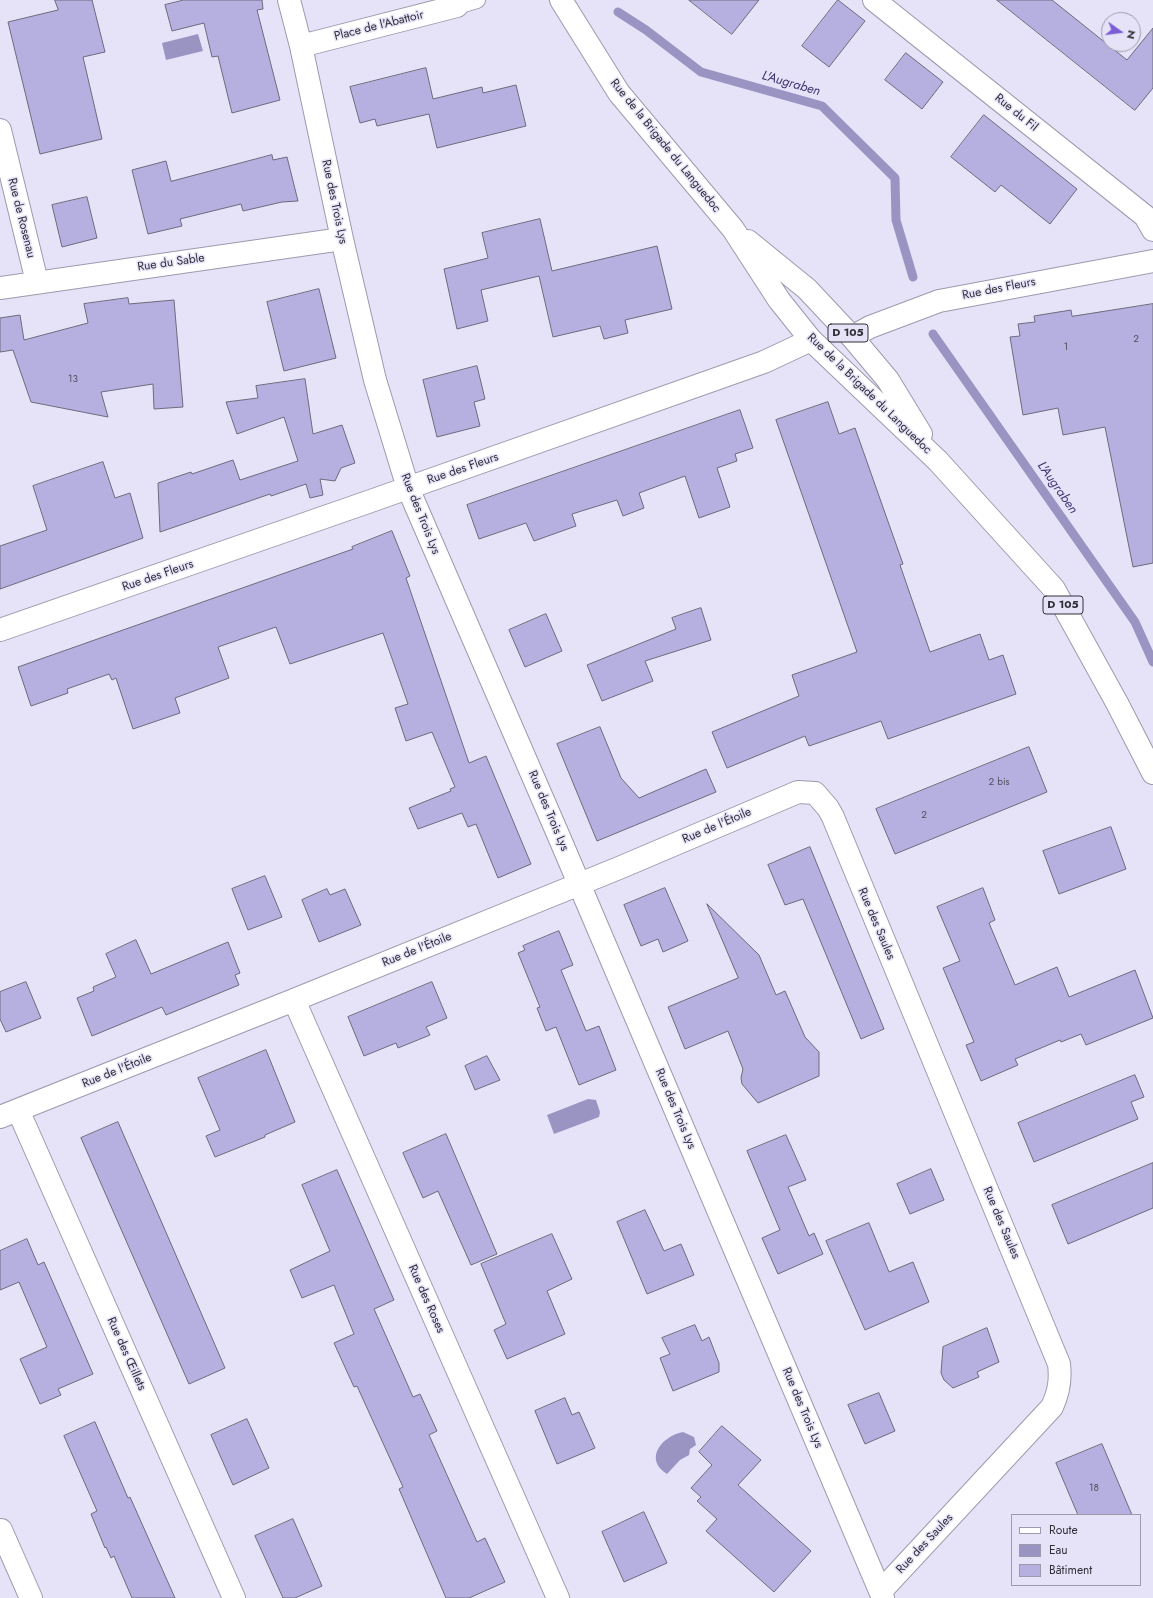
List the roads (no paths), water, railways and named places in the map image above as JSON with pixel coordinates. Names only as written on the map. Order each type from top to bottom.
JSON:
[{"type":"street","name":"Rue des Trois Lys","points":[[289,0],[301,46],[342,239],[375,380],[408,488],[579,884],[882,1595]]},
{"type":"street","name":"Rue de la Brigade du Languedoc","points":[[560,0],[619,93],[732,229],[779,300],[811,340],[938,461],[1054,589],[1117,703],[1153,773]]},
{"type":"street","name":"Rue du Fil","points":[[874,0],[1145,216],[1153,230]]},
{"type":"street","name":"Place de l'Abattoir","points":[[301,46],[457,6]]},
{"type":"street","name":"Rue de Rosenau","points":[[0,130],[37,282]]},
{"type":"street","name":"Rue de la Brigade du Languedoc","points":[[732,229],[807,288],[852,337],[888,380],[938,461]]},
{"type":"street","name":"Rue du Sable","points":[[0,288],[342,239]]},
{"type":"street","name":"Rue des Fleurs","points":[[852,337],[870,327],[939,301],[1153,261]]},
{"type":"street","name":"Rue des Fleurs","points":[[0,630],[764,362],[811,340]]},
{"type":"street","name":"Rue de l'Étoile","points":[[9,1114],[579,884],[798,792],[815,793],[828,808]]},
{"type":"street","name":"Rue des Saules","points":[[828,808],[1059,1364],[1061,1380],[1058,1394],[1052,1407],[882,1595]]},
{"type":"street","name":"Rue des Roses","points":[[294,1000],[558,1598]]},
{"type":"street","name":"Rue des Œillets","points":[[9,1114],[234,1598]]},
{"type":"street","points":[[0,1530],[31,1598]]},
{"type":"lane","points":[[457,6],[477,0]]},
{"type":"water","points":[[198,34],[203,51],[166,60],[162,43]]},
{"type":"water","points":[[588,1099],[596,1100],[600,1112],[599,1117],[554,1134],[547,1115]]},
{"type":"water","points":[[683,1432],[694,1437],[696,1445],[690,1449],[689,1455],[680,1460],[667,1474],[656,1462],[658,1449],[668,1438]]},
{"type":"waterway","name":"L'Augraben","points":[[618,12],[646,30],[701,72],[822,106],[895,178],[896,220],[913,277]]},
{"type":"waterway","name":"L'Augraben","points":[[933,334],[1135,622],[1153,662]]}]
